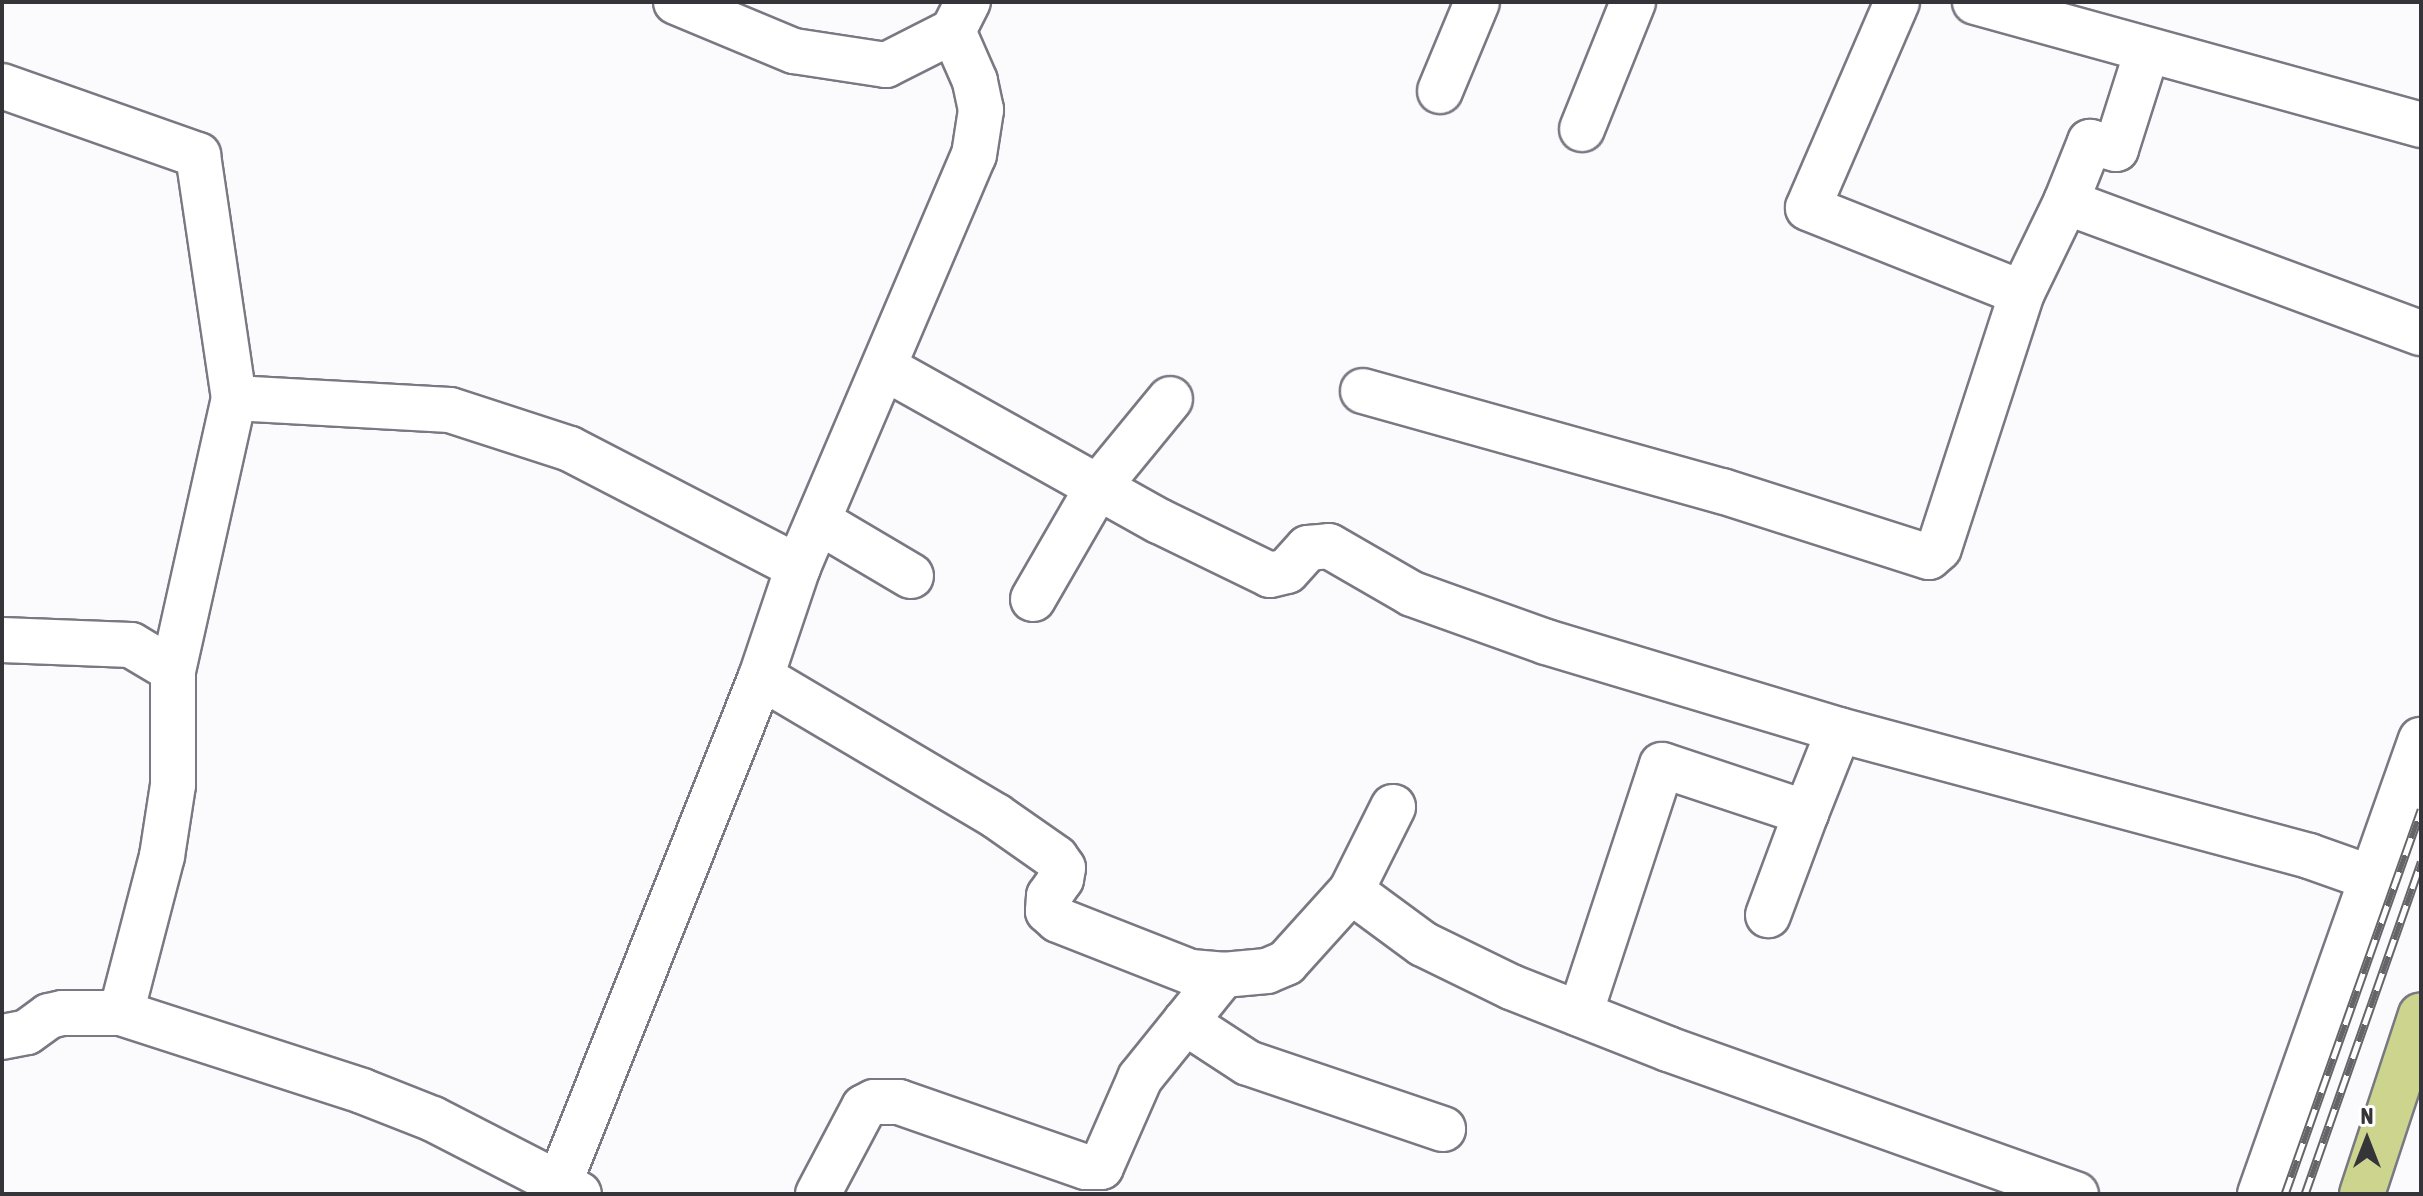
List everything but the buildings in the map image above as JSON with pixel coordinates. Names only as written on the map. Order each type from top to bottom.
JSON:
[{"type":"main road","points":[[2362,1194],[2421,1015]]},
{"type":"street","points":[[2,1037],[27,1032],[49,1016],[62,1013],[121,1013],[404,1108],[564,1191],[761,677],[798,567],[974,155],[981,110],[961,17],[886,65],[794,51],[676,2]]},
{"type":"street","points":[[1440,91],[1477,2]]},
{"type":"street","points":[[1582,129],[1633,2]]},
{"type":"street","points":[[1897,2],[1808,208],[2022,293]]},
{"type":"street","points":[[1975,2],[2421,125]]},
{"type":"street","points":[[1363,391],[1722,491],[1929,557],[1939,548],[2022,293],[2066,202],[2090,142],[2116,149],[2147,51]]},
{"type":"street","points":[[2,86],[198,155],[234,398],[173,670],[173,785],[162,856],[121,1013]]},
{"type":"street","points":[[2066,202],[2421,333]]},
{"type":"street","points":[[885,368],[1097,488],[1270,575],[1287,571],[1308,548],[1329,546],[1412,594],[1546,642],[1839,730],[2309,856],[2374,879]]},
{"type":"street","points":[[234,398],[450,410],[570,449],[798,567]]},
{"type":"street","points":[[1033,599],[1097,488],[1170,399]]},
{"type":"street","points":[[818,521],[911,576]]},
{"type":"street","points":[[2,640],[131,645],[173,670]]},
{"type":"street","points":[[761,677],[996,816],[1056,858],[1063,868],[1061,879],[1049,896],[1048,911],[1058,920],[1191,972],[1223,975],[1267,971],[1286,963],[1351,891],[1393,807]]},
{"type":"street","points":[[1768,915],[1839,730]]},
{"type":"street","points":[[2260,1194],[2421,740]]},
{"type":"street","points":[[1580,1014],[1662,765],[1806,813]]},
{"type":"street","points":[[1351,891],[1423,944],[1511,987],[1668,1049],[2076,1194]]},
{"type":"street","points":[[818,1194],[864,1107],[874,1102],[899,1102],[1086,1167],[1101,1167],[1140,1078],[1223,975]]},
{"type":"street","points":[[1185,1022],[1248,1063],[1443,1129]]},
{"type":"railway","points":[[2285,1194],[2421,809]]},
{"type":"railway","points":[[2305,1194],[2421,862]]}]
